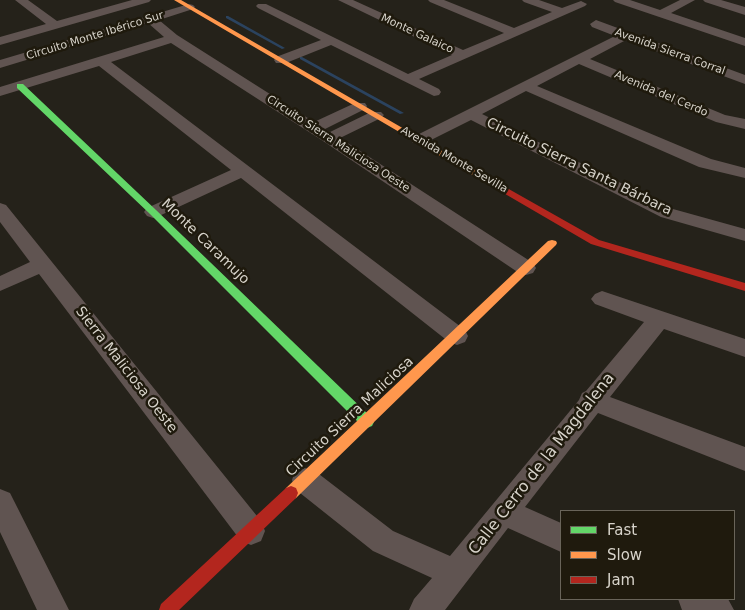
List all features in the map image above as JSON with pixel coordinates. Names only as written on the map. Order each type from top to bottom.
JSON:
[{"type":"street","points":[[21,0],[55,25]]},
{"type":"street","points":[[0,41],[121,3],[145,0]]},
{"type":"street","name":"Avenida Monte Sevilla","points":[[177,0],[595,242],[745,287]]},
{"type":"street","points":[[280,0],[262,6],[434,92]]},
{"type":"street","name":"Monte Galaico","points":[[344,0],[463,55]]},
{"type":"street","points":[[434,0],[515,33]]},
{"type":"street","points":[[528,0],[562,12]]},
{"type":"street","points":[[619,0],[745,42]]},
{"type":"street","points":[[660,14],[689,0]]},
{"type":"street","points":[[709,0],[745,11]]},
{"type":"street","points":[[407,79],[581,4]]},
{"type":"street","name":"Circuito Monte Ibérico Sur","points":[[0,64],[189,7]]},
{"type":"street","name":"Circuito Sierra Maliciosa Oeste","points":[[150,19],[172,38],[314,128],[526,268]]},
{"type":"street","name":"Avenida Sierra Corral","points":[[596,24],[745,80]]},
{"type":"street","points":[[419,140],[626,35]]},
{"type":"street","points":[[0,92],[172,38]]},
{"type":"street","points":[[278,58],[327,39]]},
{"type":"street","name":"Avenida del Cerdo","points":[[579,59],[721,118],[745,124]]},
{"type":"street","points":[[100,60],[457,336]]},
{"type":"street","name":"Monte Caramujo","points":[[20,86],[153,212],[367,422]]},
{"type":"street","points":[[526,86],[705,163],[745,173]]},
{"type":"street","points":[[314,128],[360,106]]},
{"type":"street","name":"Circuito Sierra Santa Bárbara","points":[[471,114],[666,213],[745,235]]},
{"type":"street","points":[[329,138],[376,115]]},
{"type":"street","points":[[153,212],[244,170]]},
{"type":"street","name":"Sierra Maliciosa Oeste","points":[[0,209],[251,531]]},
{"type":"street","name":"Circuito Sierra Maliciosa","points":[[167,610],[367,422],[552,243]]},
{"type":"street","points":[[0,284],[43,264]]},
{"type":"street","points":[[602,299],[745,348]]},
{"type":"street","name":"Calle Cerro de la Magdalena","points":[[425,610],[505,512],[591,400],[659,319]]},
{"type":"street","points":[[591,400],[745,459]]},
{"type":"street","points":[[306,480],[382,541],[455,573]]},
{"type":"street","points":[[0,502],[53,610]]},
{"type":"street","points":[[505,512],[560,538]]},
{"type":"street","points":[[695,600],[718,610]]},
{"type":"waterway","points":[[227,17],[283,48]]},
{"type":"waterway","points":[[301,58],[402,113]]},
{"type":"traffic: fast","points":[[20,86],[153,212],[367,422]]},
{"type":"traffic: slow","points":[[177,0],[491,182]]},
{"type":"traffic: slow","points":[[291,493],[552,243]]},
{"type":"traffic: jam","points":[[491,182],[595,242],[745,287]]},
{"type":"traffic: jam","points":[[167,610],[291,493]]}]
